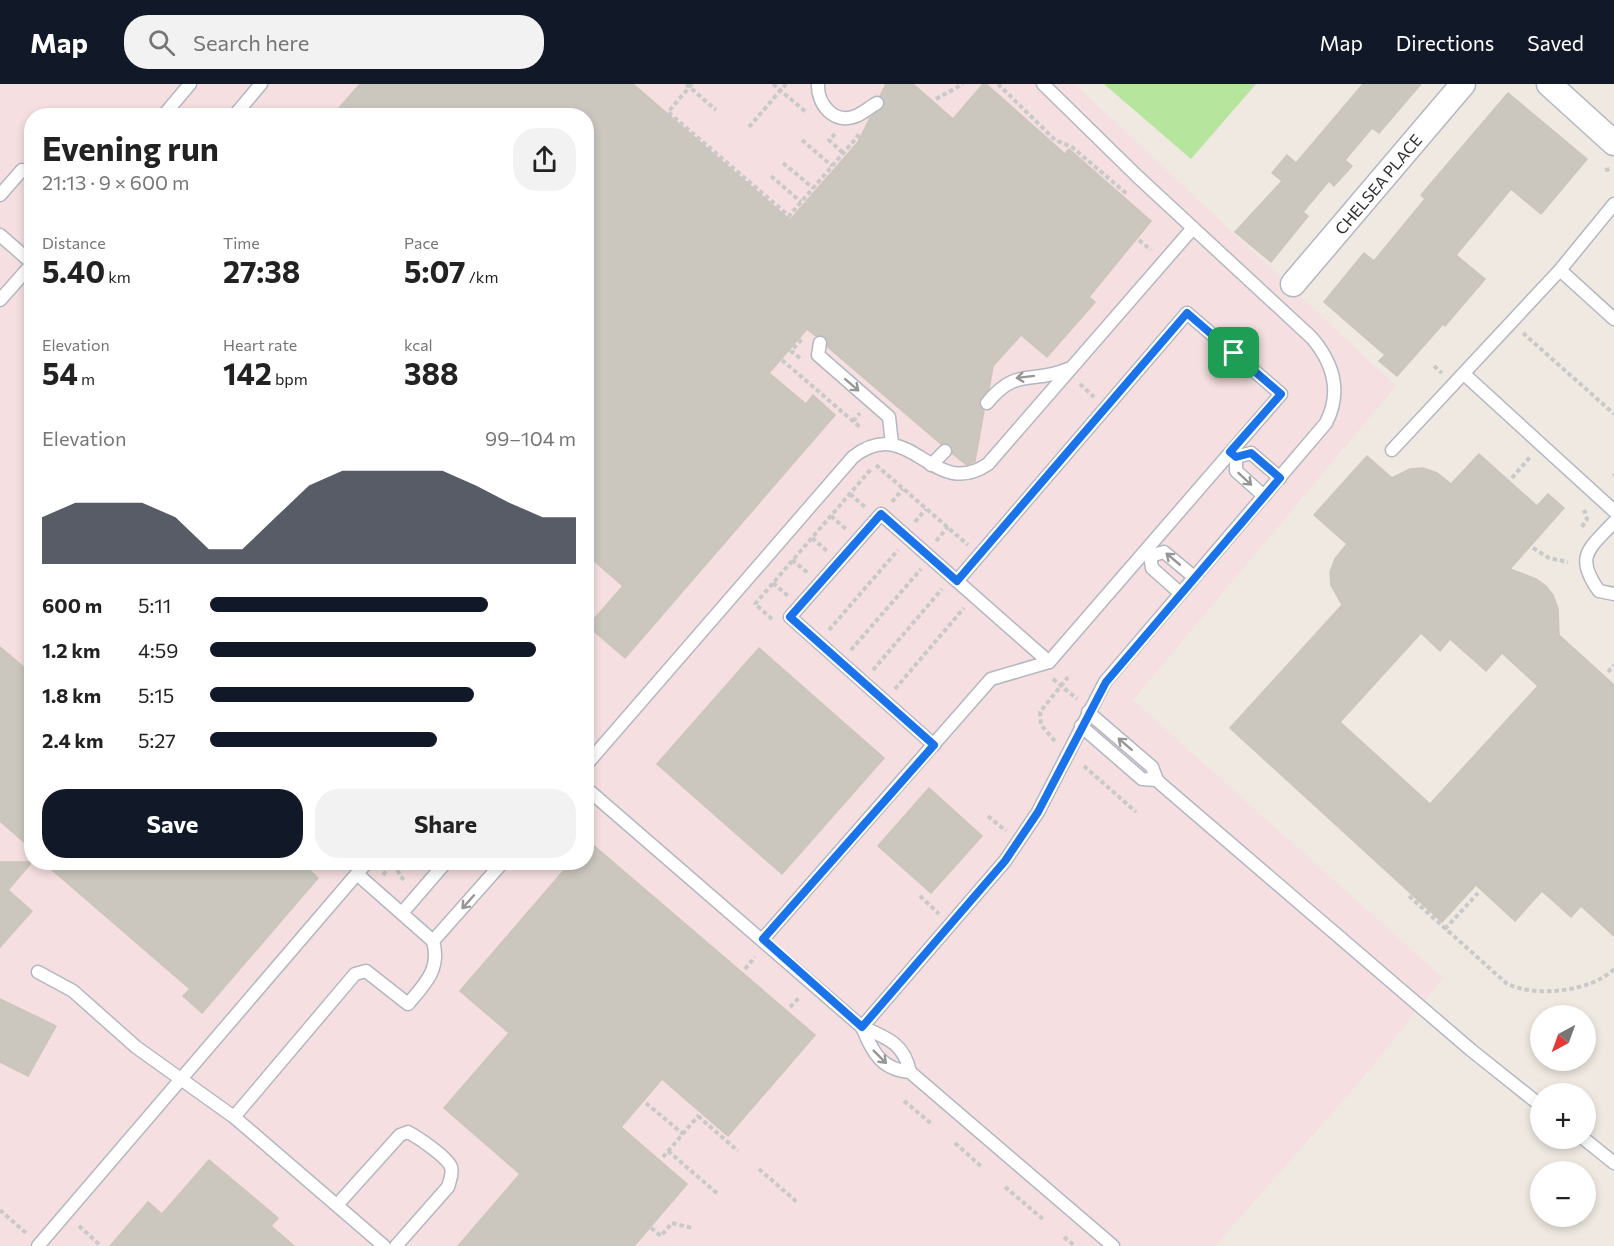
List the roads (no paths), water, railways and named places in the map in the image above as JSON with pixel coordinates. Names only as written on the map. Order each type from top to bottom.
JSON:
[{"type":"street","name":"CHELSEA PLACE","points":[[1293,284],[1464,84]]},
{"type":"street","points":[[1549,84],[1614,143]]},
{"type":"lane","points":[[170,108],[190,84]]},
{"type":"lane","points":[[241,108],[261,84]]},
{"type":"lane","points":[[818,84],[820,102],[827,111],[837,116],[854,117],[877,103]]},
{"type":"lane","points":[[862,1027],[1005,861],[1027,832],[1088,712],[1106,682],[1326,423],[1334,409],[1334,380],[1324,352],[1312,338],[1043,84]]},
{"type":"lane","points":[[0,195],[22,170]]},
{"type":"lane","points":[[1392,450],[1560,270],[1614,204]]},
{"type":"lane","points":[[594,756],[853,457],[874,446],[892,444],[914,451],[931,465],[948,473],[973,473],[988,464],[1193,228]]},
{"type":"lane","points":[[0,235],[24,256]]},
{"type":"lane","points":[[1560,270],[1614,319]]},
{"type":"lane","points":[[0,300],[24,272]]},
{"type":"lane","points":[[763,939],[991,679],[1049,662],[1148,554],[1281,394],[1187,313],[957,581]]},
{"type":"lane","points":[[820,343],[818,355],[889,417],[892,444]]},
{"type":"lane","points":[[987,403],[1000,387],[1015,379],[1048,376],[1072,367]]},
{"type":"lane","points":[[1464,374],[1614,511]]},
{"type":"lane","points":[[931,465],[945,451]]},
{"type":"lane","points":[[1233,454],[1251,453],[1280,478]]},
{"type":"lane","points":[[1233,454],[1236,471],[1264,496]]},
{"type":"lane","points":[[934,745],[790,617],[881,514],[1049,662]]},
{"type":"lane","points":[[1614,522],[1586,555],[1586,572],[1599,591],[1614,594]]},
{"type":"lane","points":[[1148,554],[1164,552],[1194,577]]},
{"type":"lane","points":[[1148,554],[1152,568],[1180,593]]},
{"type":"lane","points":[[1088,712],[1152,767],[1156,780],[1530,1097]]},
{"type":"lane","points":[[1081,726],[1142,779],[1156,780]]},
{"type":"lane","points":[[594,795],[862,1027],[888,1039],[906,1055],[910,1072]]},
{"type":"lane","points":[[38,1246],[360,870]]},
{"type":"lane","points":[[402,913],[439,870]]},
{"type":"lane","points":[[433,941],[496,870]]},
{"type":"lane","points":[[234,1117],[355,974],[366,970],[408,1004],[431,976],[436,964],[433,941],[357,874]]},
{"type":"lane","points":[[38,972],[73,991],[136,1047],[180,1081],[234,1117],[384,1246]]},
{"type":"lane","points":[[862,1027],[874,1053],[893,1070],[910,1072],[1113,1246]]},
{"type":"lane","points":[[337,1205],[400,1135],[408,1132],[419,1138],[450,1165],[452,1175],[448,1187],[396,1246]]},
{"type":"lane","points":[[1596,1148],[1614,1163]]}]
